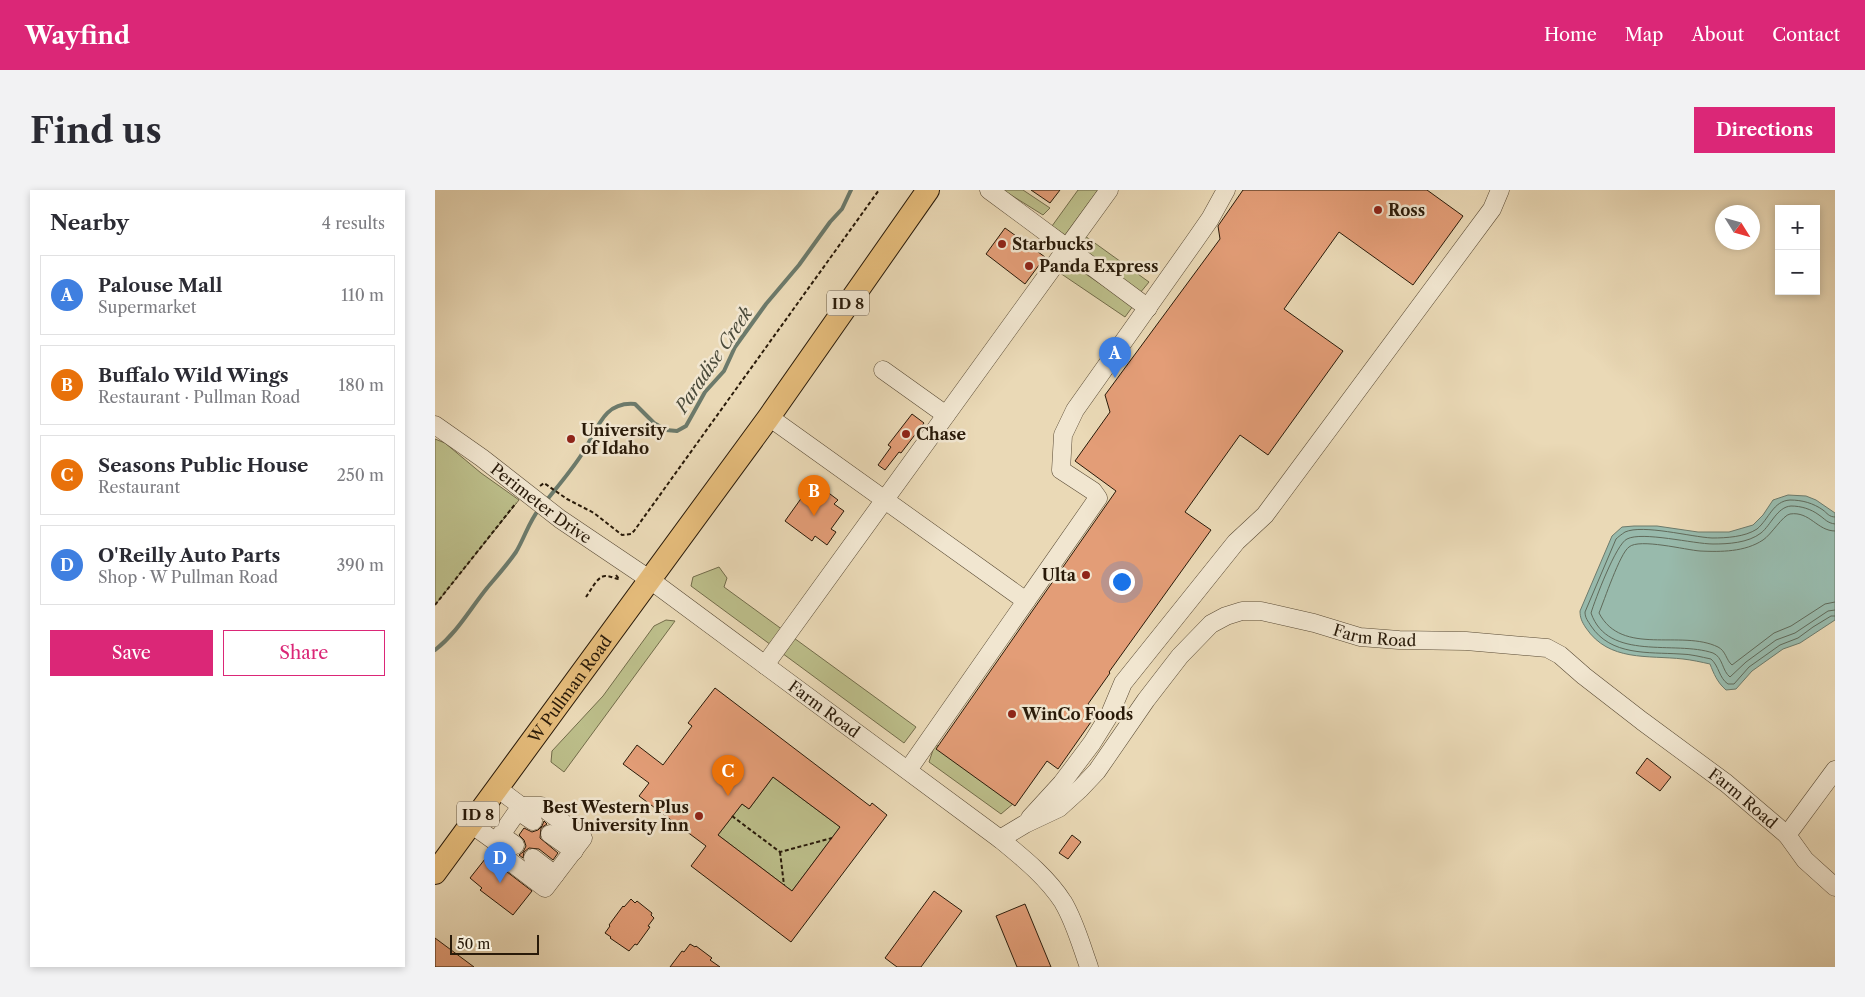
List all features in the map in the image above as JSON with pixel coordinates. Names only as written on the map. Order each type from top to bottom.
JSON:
[{"type":"main road","name":"ID 8","points":[[769,417],[928,190]]},
{"type":"main road","name":"W Pullman Road","points":[[435,873],[769,417]]},
{"type":"street","points":[[989,190],[1148,308]]},
{"type":"street","points":[[765,665],[1109,190]]},
{"type":"street","points":[[908,770],[1098,498],[1093,491],[1061,470],[1063,436],[1075,410],[1210,219],[1226,190]]},
{"type":"street","points":[[1025,824],[1062,782],[1092,743],[1110,714],[1123,683],[1236,542],[1265,515],[1492,209],[1500,190]]},
{"type":"street","points":[[883,370],[946,415]]},
{"type":"street","points":[[769,417],[1026,601]]},
{"type":"street","name":"Perimeter Drive","points":[[435,425],[482,458],[560,520],[649,579]]},
{"type":"street","name":"Farm Road","points":[[649,579],[908,770],[1030,864],[1063,903],[1075,928],[1089,967]]},
{"type":"street","name":"Farm Road","points":[[1000,839],[1025,824],[1059,808],[1080,790],[1097,771],[1146,700],[1180,656],[1211,624],[1242,610],[1261,611],[1314,623],[1360,637],[1399,640],[1466,641],[1547,648],[1560,655],[1642,721],[1726,783],[1787,835],[1805,860],[1835,887]]},
{"type":"street","name":"Farm Road","points":[[1787,835],[1835,770]]},
{"type":"street","points":[[497,788],[533,821]]},
{"type":"street","points":[[541,806],[583,838],[545,888],[500,854],[504,841],[520,809],[541,806]]},
{"type":"street","points":[[471,824],[504,841]]},
{"type":"street","points":[[550,834],[574,851]]},
{"type":"street","points":[[533,858],[555,875]]},
{"type":"path","points":[[435,605],[529,494],[544,483],[567,499],[594,513],[622,536],[631,534],[879,190]]},
{"type":"path","points":[[587,597],[599,578],[604,576],[619,580]]},
{"type":"path","points":[[732,816],[780,852],[784,885]]},
{"type":"path","points":[[780,852],[832,838]]},
{"type":"green space","points":[[1003,190],[1023,190],[1050,208],[1043,215]]},
{"type":"green space","points":[[1078,190],[1098,190],[1065,235],[1052,226]]},
{"type":"green space","points":[[1085,236],[1149,282],[1140,293],[1076,248]]},
{"type":"green space","points":[[1068,262],[1133,306],[1125,317],[1060,273]]},
{"type":"green space","points":[[435,439],[445,443],[481,473],[519,500],[435,605]]},
{"type":"green space","points":[[719,567],[727,578],[724,587],[916,727],[904,743],[691,586],[693,577]]},
{"type":"green space","points":[[666,620],[675,621],[564,772],[551,762],[552,751],[603,696],[654,626]]},
{"type":"green space","points":[[935,744],[1014,803],[1001,814],[929,762]]},
{"type":"green space","points":[[773,777],[840,827],[792,891],[718,835],[742,804],[749,809]]},
{"type":"water","points":[[1788,495],[1806,496],[1816,500],[1835,513],[1835,620],[1800,643],[1783,649],[1752,671],[1736,689],[1726,690],[1714,675],[1710,664],[1686,659],[1630,655],[1618,652],[1606,647],[1595,639],[1586,628],[1581,620],[1580,611],[1612,536],[1622,527],[1657,526],[1698,532],[1729,532],[1753,525],[1763,515],[1773,500]]},
{"type":"building","points":[[1031,190],[1060,190],[1050,203]]},
{"type":"building","points":[[1243,190],[1427,190],[1463,216],[1413,285],[1339,232],[1284,309],[1343,351],[1268,455],[1240,435],[1185,512],[1211,530],[1088,704],[1098,712],[1058,769],[1047,761],[1015,806],[936,749],[1116,491],[1075,461],[1110,412],[1105,395],[1220,239],[1218,226]]},
{"type":"building","points":[[1005,228],[1045,257],[1025,284],[986,254]]},
{"type":"building","name":"Chase","points":[[912,414],[924,423],[885,470],[878,465],[891,447],[888,445]]},
{"type":"building","points":[[810,486],[823,495],[826,491],[838,500],[834,504],[844,511],[831,529],[836,532],[827,545],[815,536],[812,541],[785,521]]},
{"type":"building","name":"Best Western Plus University Inn","points":[[715,688],[870,806],[872,803],[887,815],[791,942],[691,866],[706,846],[639,796],[649,783],[623,764],[637,745],[663,765],[692,726],[688,723]],"holes":[[[773,777],[840,827],[792,891],[718,835],[742,804],[749,809]]]},
{"type":"building","points":[[1647,758],[1671,777],[1660,791],[1636,773]]},
{"type":"building","points":[[544,821],[547,824],[541,828],[540,838],[558,853],[553,860],[539,849],[529,848],[524,852],[523,858],[519,855],[526,846],[524,840],[519,835],[524,828],[532,832],[538,830]]},
{"type":"building","points":[[1072,835],[1081,842],[1068,859],[1059,853]]},
{"type":"building","points":[[489,854],[494,862],[532,891],[513,915],[480,890],[482,888],[470,878]]},
{"type":"building","points":[[934,891],[962,911],[921,967],[897,967],[885,958]]},
{"type":"building","points":[[631,899],[635,903],[637,901],[652,913],[651,915],[654,918],[637,945],[635,944],[629,951],[605,933],[623,906]]},
{"type":"building","points":[[1025,904],[1051,967],[1017,967],[996,916]]},
{"type":"building","points":[[435,938],[474,967],[435,967]]},
{"type":"building","points":[[690,944],[696,946],[712,958],[710,960],[720,967],[670,967]]},
{"type":"waterway","name":"Paradise Creek","points":[[546,501],[578,460],[602,420],[615,407],[624,404],[635,404],[654,423],[666,430],[677,431],[686,426],[705,392],[724,371],[735,347],[766,304],[842,209],[851,190]]},
{"type":"waterway","name":"Paradise Creek","points":[[435,650],[457,628],[513,557],[540,508]]},
{"type":"place","name":"Ross","points":[[1378,210]]},
{"type":"place","name":"Starbucks","points":[[1002,244]]},
{"type":"place","name":"Panda Express","points":[[1029,266]]},
{"type":"place","name":"Palouse Mall","points":[[1115,378]]},
{"type":"place","name":"Chase","points":[[906,434]]},
{"type":"place","name":"University of Idaho","points":[[571,439]]},
{"type":"place","name":"Buffalo Wild Wings","points":[[814,516]]},
{"type":"place","name":"Ulta","points":[[1086,575]]},
{"type":"place","name":"WinCo Foods","points":[[1012,714]]},
{"type":"place","name":"Seasons Public House","points":[[728,796]]},
{"type":"place","name":"Best Western Plus University Inn","points":[[699,816]]},
{"type":"place","name":"O'Reilly Auto Parts","points":[[500,883]]}]
